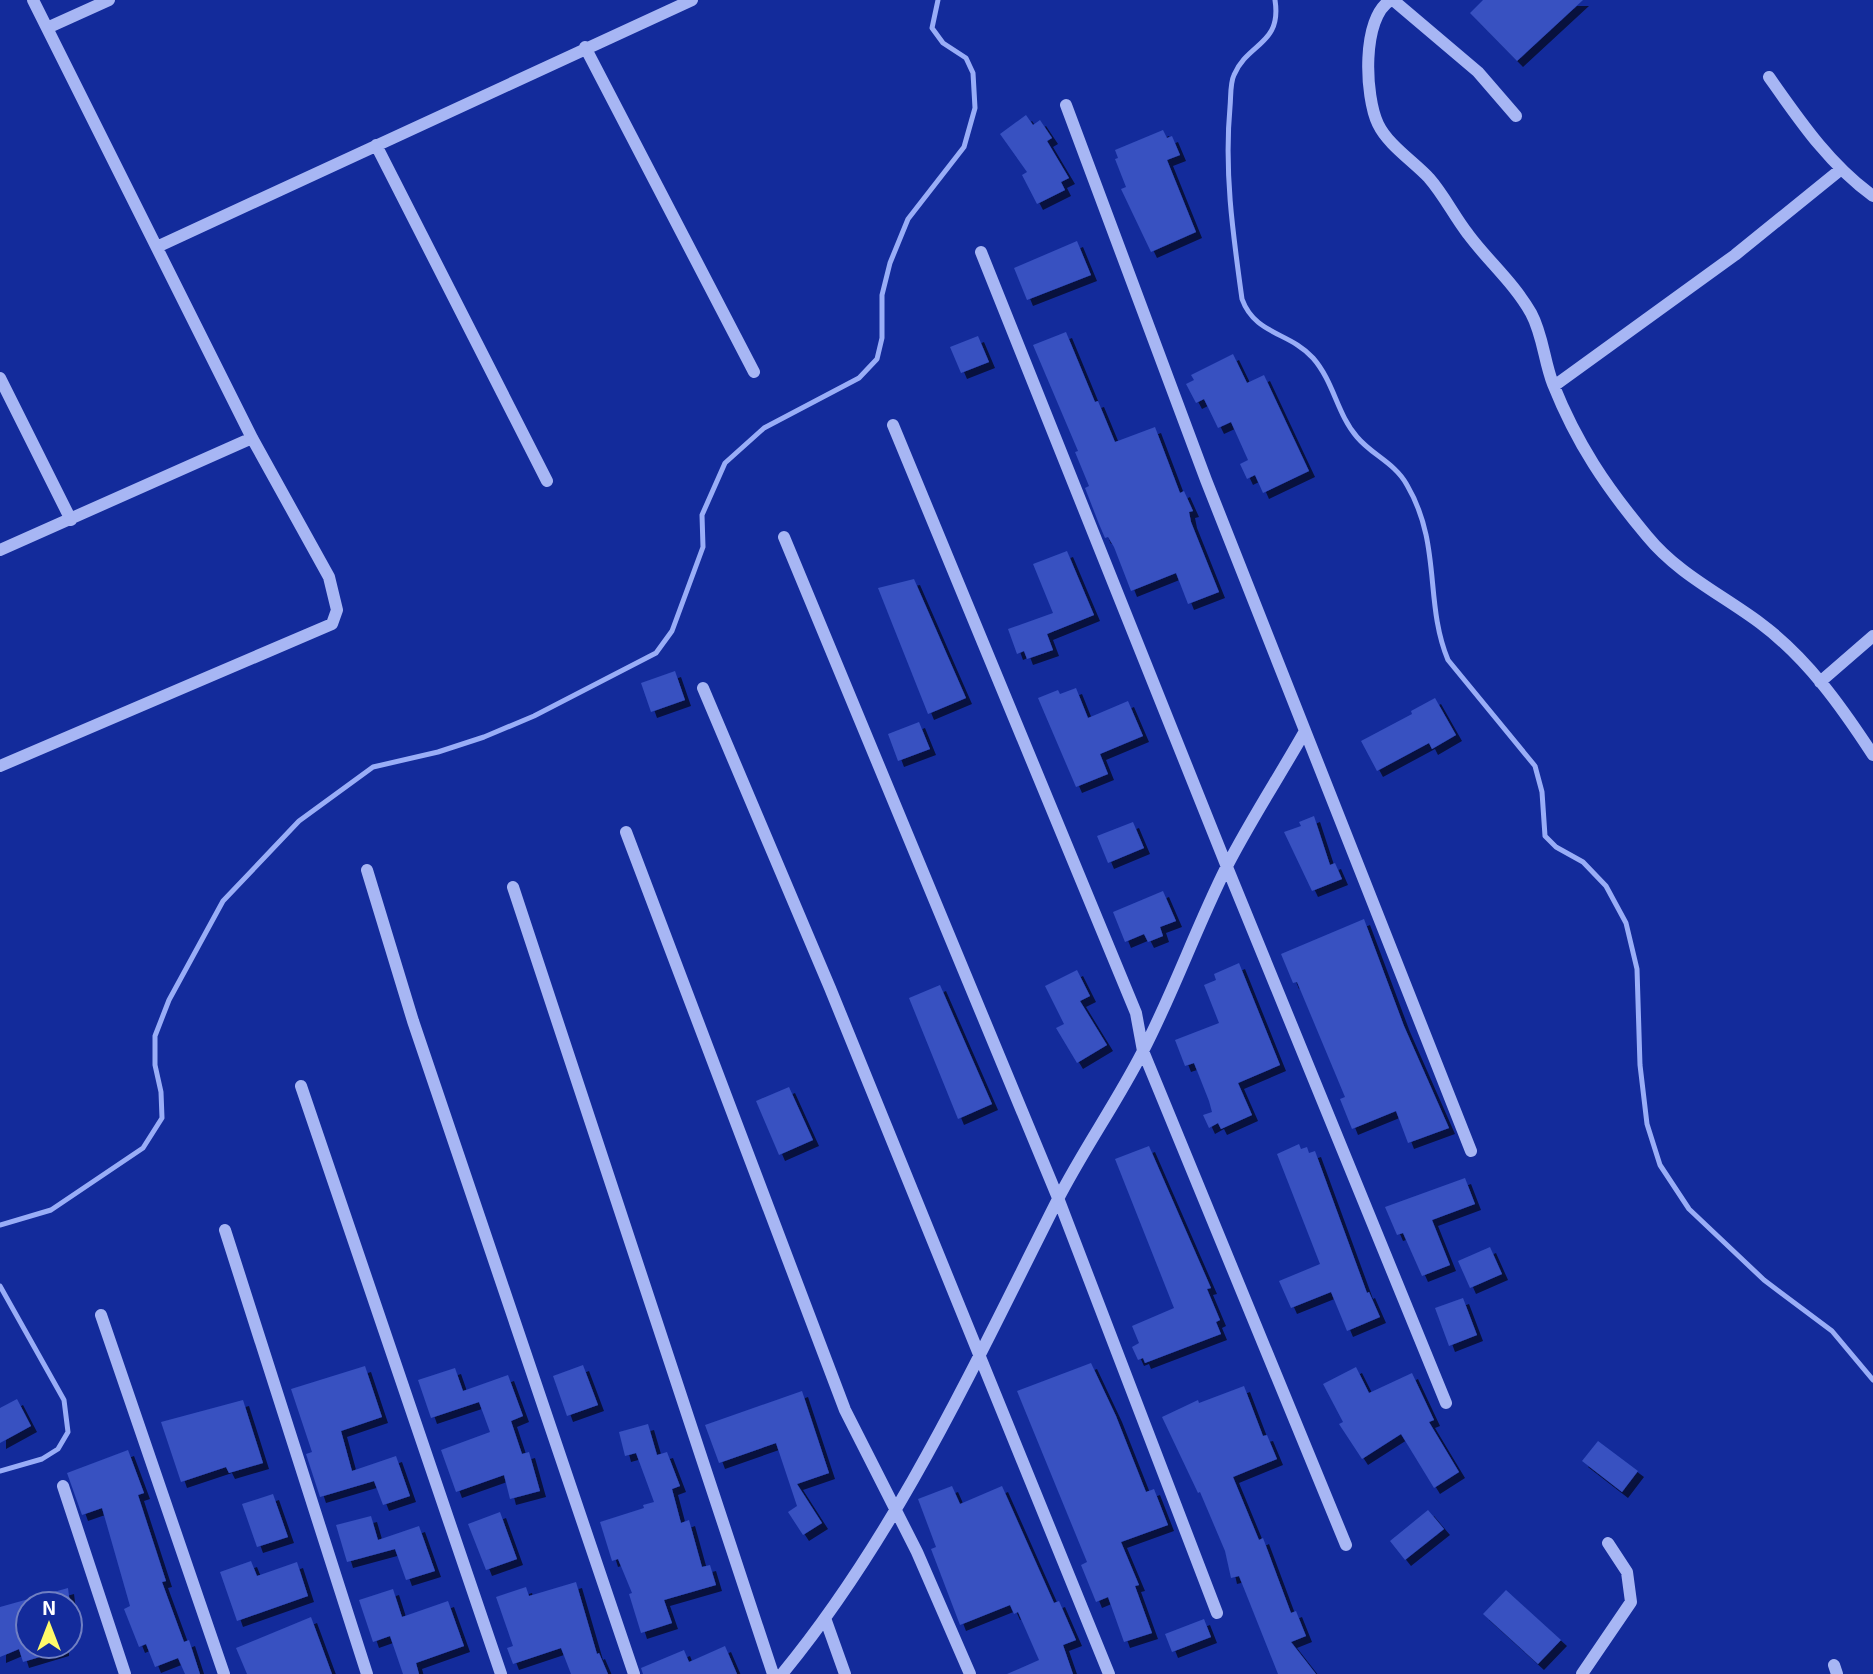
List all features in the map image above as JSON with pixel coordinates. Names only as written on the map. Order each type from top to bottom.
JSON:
[{"type":"street","points":[[0,766],[332,624],[337,610],[329,577],[253,438],[159,246],[33,0]]},
{"type":"street","points":[[47,28],[109,0]]},
{"type":"street","points":[[159,246],[585,47],[692,0]]},
{"type":"street","points":[[1516,116],[1478,72],[1392,0],[1378,13],[1368,50],[1371,92],[1378,124],[1390,141],[1441,191],[1469,236],[1511,284],[1531,314],[1554,386],[1581,447],[1598,475],[1673,565],[1761,624],[1821,682],[1873,755]]},
{"type":"street","points":[[585,47],[754,372]]},
{"type":"street","points":[[1769,76],[1804,127],[1840,170],[1873,196]]},
{"type":"street","points":[[1066,105],[1206,480],[1471,1151]]},
{"type":"street","points":[[376,145],[547,481]]},
{"type":"street","points":[[1554,386],[1735,255],[1840,170]]},
{"type":"street","points":[[981,252],[1227,867],[1446,1403]]},
{"type":"street","points":[[0,378],[71,520]]},
{"type":"street","points":[[893,425],[1136,1013],[1143,1051],[1346,1545]]},
{"type":"street","points":[[0,550],[253,438]]},
{"type":"street","points":[[783,537],[1058,1198],[1217,1613]]},
{"type":"street","points":[[1821,682],[1873,636]]},
{"type":"street","points":[[703,688],[830,988],[1109,1674]]},
{"type":"street","points":[[782,1674],[825,1618],[894,1510],[979,1359],[1058,1198],[1143,1051],[1227,867],[1305,732]]},
{"type":"street","points":[[626,832],[845,1410],[917,1552],[970,1674]]},
{"type":"street","points":[[368,870],[412,1021],[634,1674]]},
{"type":"street","points":[[513,887],[773,1674]]},
{"type":"street","points":[[301,1086],[501,1674]]},
{"type":"street","points":[[225,1230],[367,1674]]},
{"type":"street","points":[[101,1315],[224,1674]]},
{"type":"street","points":[[63,1486],[125,1674]]},
{"type":"street","points":[[1582,1674],[1631,1602],[1627,1572],[1608,1543]]},
{"type":"street","points":[[825,1618],[845,1674]]},
{"type":"building","points":[[1483,0],[1583,0],[1517,61],[1470,13]]},
{"type":"building","points":[[1026,115],[1033,125],[1040,120],[1052,138],[1047,141],[1069,178],[1061,182],[1065,190],[1037,204],[1022,175],[1027,172],[1000,134]]},
{"type":"building","points":[[1163,130],[1167,138],[1172,136],[1180,155],[1167,160],[1196,232],[1151,252],[1121,189],[1126,187],[1115,159],[1118,158],[1115,150]]},
{"type":"building","points":[[1077,241],[1091,275],[1027,300],[1014,268]]},
{"type":"building","points":[[1066,332],[1115,442],[1155,427],[1180,493],[1184,491],[1193,511],[1189,512],[1191,522],[1219,592],[1188,604],[1176,573],[1131,591],[1114,547],[1108,537],[1105,538],[1099,524],[1085,488],[1089,486],[1075,452],[1078,451],[1033,345]]},
{"type":"building","points":[[978,336],[989,362],[961,373],[950,347]]},
{"type":"building","points":[[1233,354],[1247,383],[1264,375],[1309,471],[1263,493],[1255,475],[1247,479],[1240,464],[1248,460],[1231,422],[1218,428],[1204,399],[1196,403],[1186,384],[1194,380],[1191,375]]},
{"type":"building","points":[[1067,551],[1094,615],[1047,634],[1053,650],[1027,659],[1024,651],[1017,654],[1008,629],[1053,613],[1033,564]]},
{"type":"building","points":[[914,579],[966,698],[928,714],[878,588]]},
{"type":"building","points":[[675,671],[685,700],[651,712],[641,683]]},
{"type":"building","points":[[1076,688],[1088,718],[1128,701],[1143,736],[1100,754],[1108,774],[1076,787],[1038,698],[1058,690],[1060,694]]},
{"type":"building","points":[[1435,698],[1456,735],[1432,749],[1429,743],[1377,771],[1361,741],[1412,714],[1411,711]]},
{"type":"building","points":[[919,722],[930,749],[898,761],[888,734]]},
{"type":"building","points":[[1314,816],[1330,865],[1335,863],[1342,879],[1312,891],[1284,832],[1301,826],[1299,822]]},
{"type":"building","points":[[1133,822],[1144,848],[1108,863],[1097,836]]},
{"type":"building","points":[[1163,891],[1176,921],[1160,927],[1163,936],[1148,942],[1144,934],[1125,942],[1113,912]]},
{"type":"building","points":[[1364,919],[1404,1026],[1449,1128],[1408,1143],[1396,1111],[1352,1129],[1340,1099],[1345,1097],[1297,982],[1293,983],[1281,954]]},
{"type":"building","points":[[1239,963],[1280,1065],[1238,1083],[1252,1115],[1221,1129],[1218,1123],[1209,1128],[1203,1115],[1212,1112],[1209,1101],[1194,1063],[1185,1066],[1175,1040],[1219,1023],[1204,985],[1216,980],[1214,974]]},
{"type":"building","points":[[1077,970],[1090,996],[1080,1001],[1107,1045],[1077,1063],[1056,1028],[1064,1024],[1045,986]]},
{"type":"building","points":[[940,985],[992,1104],[958,1119],[909,998]]},
{"type":"building","points":[[789,1087],[813,1140],[779,1155],[756,1101]]},
{"type":"building","points":[[1299,1144],[1301,1149],[1307,1147],[1309,1153],[1315,1151],[1367,1293],[1369,1292],[1380,1317],[1347,1331],[1331,1292],[1291,1308],[1279,1281],[1320,1264],[1277,1154]]},
{"type":"building","points":[[1149,1146],[1211,1288],[1207,1289],[1220,1320],[1216,1322],[1221,1334],[1145,1363],[1143,1358],[1138,1360],[1132,1347],[1139,1343],[1132,1326],[1174,1308],[1115,1159]]},
{"type":"building","points":[[1465,1178],[1475,1204],[1432,1220],[1450,1265],[1422,1276],[1403,1233],[1397,1235],[1385,1207]]},
{"type":"building","points":[[1490,1247],[1502,1274],[1470,1288],[1458,1261]]},
{"type":"building","points":[[1463,1298],[1477,1335],[1449,1346],[1435,1308]]},
{"type":"building","points":[[1091,1363],[1116,1416],[1146,1492],[1154,1489],[1168,1525],[1121,1542],[1139,1585],[1135,1586],[1152,1633],[1124,1642],[1108,1597],[1096,1602],[1081,1565],[1087,1562],[1017,1391]]},
{"type":"building","points":[[583,1365],[598,1405],[567,1416],[553,1376]]},
{"type":"building","points":[[365,1366],[382,1417],[341,1431],[352,1471],[396,1456],[410,1496],[383,1505],[374,1481],[320,1497],[306,1454],[312,1452],[291,1389]]},
{"type":"building","points":[[1356,1367],[1369,1393],[1412,1373],[1434,1420],[1429,1422],[1459,1472],[1434,1488],[1401,1434],[1362,1459],[1339,1424],[1343,1422],[1323,1384]]},
{"type":"building","points":[[455,1368],[463,1391],[508,1375],[523,1416],[511,1421],[522,1454],[529,1452],[540,1491],[510,1499],[504,1475],[456,1492],[441,1450],[490,1432],[479,1402],[431,1418],[418,1380]]},
{"type":"building","points":[[1244,1386],[1263,1436],[1267,1435],[1277,1459],[1233,1477],[1259,1540],[1263,1538],[1291,1613],[1296,1611],[1306,1636],[1291,1642],[1316,1674],[1278,1674],[1239,1576],[1231,1578],[1225,1551],[1200,1492],[1198,1493],[1162,1417],[1198,1400],[1199,1403]]},
{"type":"building","points":[[802,1391],[829,1473],[797,1484],[822,1523],[803,1535],[788,1512],[797,1506],[776,1443],[719,1463],[705,1425]]},
{"type":"building","points":[[17,1399],[31,1426],[0,1443],[0,1408]]},
{"type":"building","points":[[243,1400],[263,1463],[229,1473],[226,1467],[181,1482],[161,1422]]},
{"type":"building","points":[[648,1424],[657,1455],[667,1452],[680,1486],[672,1489],[681,1523],[689,1520],[702,1567],[710,1565],[716,1585],[664,1600],[672,1623],[641,1633],[629,1594],[632,1593],[618,1559],[612,1561],[600,1522],[644,1508],[643,1505],[654,1502],[636,1453],[625,1456],[619,1432]]},
{"type":"building","points":[[1598,1441],[1638,1471],[1622,1492],[1582,1461]]},
{"type":"building","points":[[128,1450],[144,1493],[138,1495],[166,1581],[162,1582],[184,1642],[189,1640],[200,1674],[185,1674],[178,1658],[155,1667],[146,1644],[139,1647],[124,1609],[130,1606],[102,1508],[82,1515],[67,1473]]},
{"type":"building","points":[[952,1486],[960,1504],[1002,1486],[1054,1603],[1059,1601],[1076,1640],[1063,1645],[1073,1674],[1007,1674],[1039,1660],[1018,1612],[1014,1614],[1010,1605],[960,1625],[931,1549],[936,1547],[918,1499]]},
{"type":"building","points":[[273,1494],[288,1537],[257,1547],[242,1504]]},
{"type":"building","points":[[1428,1510],[1444,1529],[1405,1560],[1390,1541]]},
{"type":"building","points":[[500,1512],[517,1559],[486,1570],[468,1524]]},
{"type":"building","points":[[371,1516],[378,1540],[419,1526],[435,1571],[406,1580],[395,1549],[347,1562],[336,1525]]},
{"type":"building","points":[[251,1561],[257,1576],[297,1562],[308,1596],[237,1621],[220,1572]]},
{"type":"building","points":[[576,1582],[597,1654],[599,1653],[608,1674],[571,1674],[561,1648],[513,1664],[507,1648],[513,1646],[496,1597],[526,1587],[529,1596]]},
{"type":"building","points":[[393,1589],[402,1617],[448,1601],[464,1646],[416,1663],[419,1674],[403,1674],[390,1636],[373,1642],[359,1600]]},
{"type":"building","points":[[1506,1590],[1561,1640],[1538,1664],[1483,1614]]},
{"type":"building","points":[[14,1603],[14,1651],[0,1657],[0,1607]]},
{"type":"building","points":[[311,1617],[332,1674],[247,1674],[236,1648]]},
{"type":"building","points":[[1204,1619],[1211,1637],[1172,1652],[1165,1634]]},
{"type":"building","points":[[725,1646],[737,1674],[643,1674],[641,1668],[684,1650],[689,1662]]},
{"type":"waterway","points":[[0,1225],[51,1210],[143,1148],[162,1118],[161,1092],[155,1065],[155,1036],[169,1000],[223,901],[299,821],[373,767],[438,752],[484,737],[534,716],[656,653],[672,631],[703,547],[702,515],[725,463],[764,428],[859,378],[877,359],[882,338],[882,295],[890,263],[908,219],[964,147],[975,108],[973,73],[966,58],[943,43],[932,28],[938,0]]},
{"type":"waterway","points":[[1275,0],[1274,26],[1269,35],[1240,64],[1231,86],[1229,179],[1242,299],[1255,320],[1304,349],[1313,358],[1326,377],[1350,428],[1396,471],[1407,485],[1425,530],[1436,617],[1448,660],[1535,766],[1542,792],[1545,836],[1556,847],[1583,862],[1606,886],[1626,923],[1637,969],[1640,1065],[1647,1124],[1660,1165],[1689,1209],[1764,1280],[1832,1331],[1873,1380]]},
{"type":"waterway","points":[[0,1286],[64,1400],[68,1432],[58,1449],[42,1459],[0,1471]]}]
